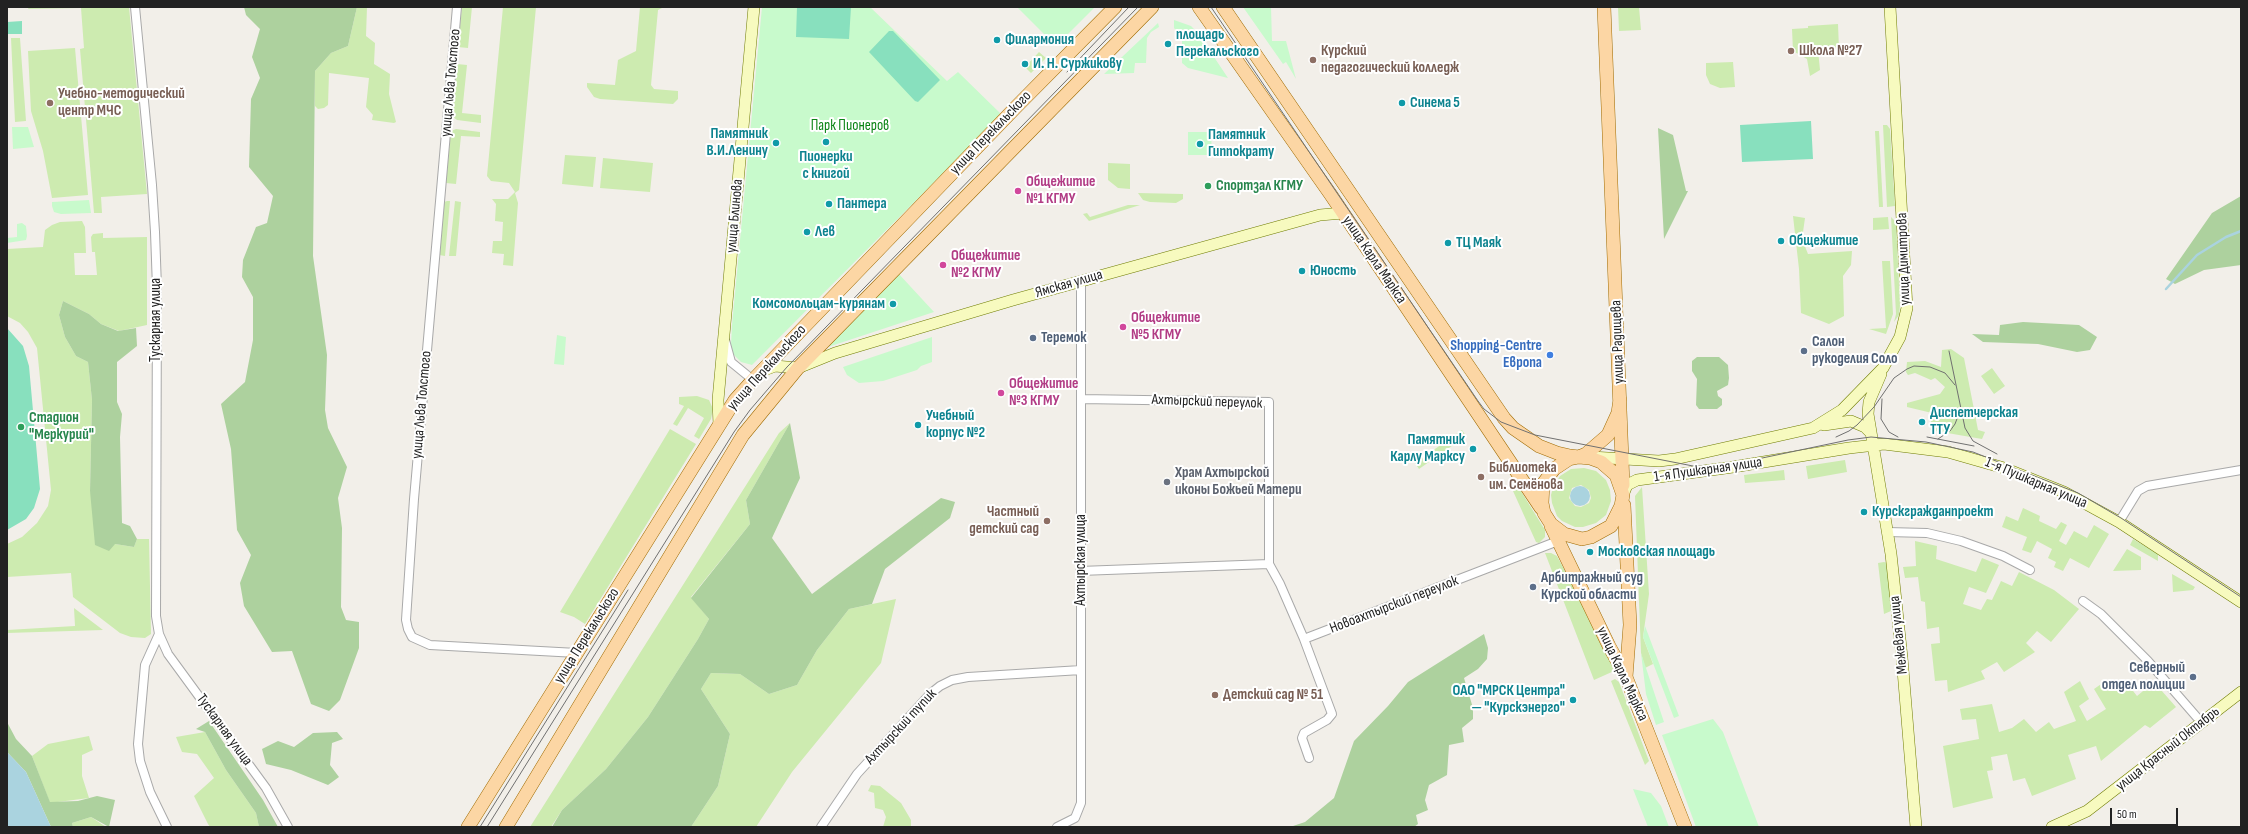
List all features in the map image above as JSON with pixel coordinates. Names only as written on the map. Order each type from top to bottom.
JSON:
[{"type":"main road","name":"улица Блинова","points":[[719,424],[718,400],[754,7]]},
{"type":"main road","name":"улица Перекальского","points":[[468,827],[719,424],[752,380],[1010,112],[1115,7]]},
{"type":"main road","name":"улица Перекальского","points":[[506,827],[742,435],[798,368],[1152,7]]},
{"type":"main road","name":"улица Карла Маркса","points":[[1223,7],[1504,418],[1513,428],[1539,446],[1557,453],[1579,457]]},
{"type":"main road","name":"улица Радищева","points":[[1604,7],[1623,495],[1630,625],[1626,677]]},
{"type":"main road","name":"улица Димитрова","points":[[1579,457],[1659,461],[1674,459],[1820,426],[1842,410],[1883,368],[1900,337],[1907,308],[1890,7]]},
{"type":"main road","name":"улица Карла Маркса","points":[[1199,8],[1343,213],[1516,468],[1547,519],[1609,646],[1626,677],[1685,827]]},
{"type":"main road","name":"Ямская улица","points":[[798,368],[843,351],[1081,281],[1320,215],[1343,213]]},
{"type":"main road","points":[[752,380],[760,372],[775,366],[798,368]]},
{"type":"main road","name":"Межевая улица","points":[[1883,368],[1869,402],[1868,414],[1887,532],[1902,658],[1916,827]]},
{"type":"main road","points":[[1579,457],[1595,460],[1609,468],[1618,479],[1623,495],[1617,518],[1611,526],[1598,535],[1582,538],[1571,537],[1556,530],[1547,519],[1541,493],[1548,476],[1562,462],[1579,457],[1595,448],[1608,435],[1618,414],[1620,399]]},
{"type":"main road","points":[[1820,426],[1851,421],[1866,427],[1870,432]]},
{"type":"main road","name":"1-я Пушкарная улица","points":[[1623,495],[1627,485],[1637,480],[1733,467],[1872,445],[1897,445],[1948,452],[1984,461],[2060,490],[2119,522],[2241,602]]},
{"type":"main road","points":[[1727,447],[1721,452],[1721,461],[1724,466],[1733,467]]},
{"type":"main road","name":"улица Красный Октябрь","points":[[2052,827],[2087,811],[2241,692]]},
{"type":"street","name":"Тускарная улица","points":[[135,7],[152,185],[156,264],[156,616],[159,634],[168,654],[266,788],[288,827]]},
{"type":"street","name":"улица Льва Толстого","points":[[457,7],[414,500],[406,620],[408,629],[412,636],[430,645],[577,653]]},
{"type":"street","name":"Ахтырская улица","points":[[1057,827],[1075,818],[1080,802],[1081,281]]},
{"type":"street","points":[[724,337],[731,362],[752,380]]},
{"type":"street","name":"Ахтырский переулок","points":[[1081,399],[1269,402],[1269,564],[1280,584],[1304,639]]},
{"type":"street","points":[[2119,522],[2138,491],[2147,486],[2241,470]]},
{"type":"street","points":[[1887,532],[1927,533],[1961,541],[2004,556],[2030,570]]},
{"type":"street","name":"Новоахтырский переулок","points":[[1304,639],[1558,541]]},
{"type":"street","points":[[1080,571],[1269,564]]},
{"type":"street","points":[[2082,601],[2101,614],[2140,653],[2201,722]]},
{"type":"street","points":[[159,634],[145,665],[138,744],[140,761],[150,792],[166,827]]},
{"type":"street","points":[[1304,639],[1332,714],[1328,720],[1304,733],[1302,738],[1309,758]]},
{"type":"street","name":"Ахтырский тупик","points":[[821,827],[857,774],[930,694],[940,686],[952,680],[968,677],[1081,670]]},
{"type":"green space","points":[[29,7],[129,7],[147,194],[101,197],[102,213],[94,213],[80,49],[84,48],[81,8],[28,9]]},
{"type":"green space","points":[[244,7],[357,7],[348,46],[331,53],[315,71],[313,256],[327,355],[325,410],[328,428],[347,467],[338,498],[342,528],[341,607],[346,620],[359,622],[359,648],[340,700],[329,711],[311,704],[292,651],[272,652],[244,606],[240,583],[251,555],[237,530],[231,449],[221,404],[245,382],[253,340],[253,297],[242,277],[243,260],[256,227],[267,223],[273,196],[249,167],[251,99],[260,78],[252,57],[260,29],[246,15]]},
{"type":"green space","points":[[357,7],[367,7],[366,36],[375,43],[374,64],[390,74],[389,94],[396,122],[394,123],[372,120],[373,115],[366,107],[369,78],[329,73],[328,105],[324,108],[318,109],[315,106],[315,71],[331,53],[348,46]]},
{"type":"green space","points":[[462,7],[472,7],[468,48],[458,47]]},
{"type":"green space","points":[[503,7],[536,7],[519,190],[515,193],[518,203],[513,266],[503,265],[504,254],[492,253],[493,241],[502,241],[503,222],[495,221],[496,204],[492,199],[508,199],[515,192],[509,183],[491,181],[487,176]]},
{"type":"green space","points":[[640,7],[664,7],[658,10],[651,85],[654,89],[678,91],[678,99],[673,104],[600,99],[594,97],[587,87],[587,83],[615,85],[618,60],[636,51]]},
{"type":"green space","name":"Парк Пионеров","points":[[762,7],[870,7],[947,81],[958,72],[1000,113],[999,117],[752,365],[741,362],[733,354],[731,345]]},
{"type":"green space","points":[[797,7],[851,7],[849,39],[796,37]]},
{"type":"green space","points":[[1017,7],[1095,7],[1056,46]]},
{"type":"green space","points":[[1243,7],[1271,7],[1272,41],[1286,41],[1296,79],[1286,62],[1283,64]]},
{"type":"green space","points":[[1618,7],[1639,7],[1641,30],[1619,31]]},
{"type":"green space","points":[[1174,20],[1191,26],[1198,33],[1228,78],[1188,68],[1182,63],[1182,37],[1174,28]]},
{"type":"green space","points":[[22,21],[22,34],[7,34],[7,22]]},
{"type":"green space","points":[[1158,23],[1159,27],[1151,32],[1147,38],[1146,63],[1135,63],[1134,73],[1104,74]]},
{"type":"green space","points":[[1838,24],[1839,49],[1818,50],[1820,70],[1810,76],[1807,59],[1793,51],[1792,29],[1808,28],[1808,26]]},
{"type":"green space","points":[[889,31],[893,31],[940,80],[918,102],[915,101],[869,52]]},
{"type":"green space","points":[[11,38],[20,38],[26,121],[15,122]]},
{"type":"green space","points":[[75,48],[88,195],[52,198],[43,151],[31,111],[28,51]]},
{"type":"green space","points":[[1039,52],[1046,58],[1031,73],[1025,67]]},
{"type":"green space","points":[[1733,62],[1735,87],[1720,88],[1710,84],[1706,75],[1706,63]]},
{"type":"green space","points":[[457,64],[467,65],[462,113],[481,115],[481,123],[457,120],[452,116]]},
{"type":"green space","points":[[1811,121],[1813,159],[1742,162],[1740,125]]},
{"type":"green space","points":[[1883,125],[1887,125],[1890,129],[1895,206],[1887,207]]},
{"type":"green space","points":[[12,127],[28,127],[34,147],[13,149]]},
{"type":"green space","points":[[1658,128],[1673,135],[1686,191],[1688,191],[1664,239]]},
{"type":"green space","points":[[456,129],[480,132],[480,137],[461,136],[456,184],[446,183],[451,131]]},
{"type":"green space","points":[[1875,131],[1879,131],[1883,207],[1879,207]]},
{"type":"green space","points":[[1188,132],[1211,132],[1212,155],[1188,155]]},
{"type":"green space","points":[[565,155],[596,157],[593,187],[562,184]]},
{"type":"green space","points":[[603,158],[653,163],[650,192],[600,188]]},
{"type":"green space","points":[[1108,163],[1130,164],[1130,189],[1118,188],[1108,180]]},
{"type":"green space","points":[[1138,193],[1183,194],[1183,199],[1176,203],[1150,202],[1143,200]]},
{"type":"green space","points":[[2241,196],[2241,265],[2204,270],[2175,284],[2166,279],[2212,213]]},
{"type":"green space","points":[[89,200],[91,213],[61,214],[54,212],[52,206],[52,202]]},
{"type":"green space","points":[[450,201],[445,256],[439,255],[444,202]]},
{"type":"green space","points":[[455,201],[461,202],[456,256],[449,256]]},
{"type":"green space","points":[[1128,205],[1140,205],[1089,221],[1083,214],[1087,213],[1090,217]]},
{"type":"green space","points":[[1793,216],[1805,218],[1802,239],[1808,254],[1852,251],[1851,265],[1843,276],[1844,316],[1829,324],[1801,313],[1799,269]]},
{"type":"green space","points":[[1888,217],[1889,229],[1873,230],[1873,218]]},
{"type":"green space","points":[[1891,217],[1896,222],[1900,305],[1899,315],[1894,322],[1896,314]]},
{"type":"green space","points":[[82,221],[85,227],[86,253],[74,253],[75,275],[97,275],[95,252],[92,252],[91,237],[93,234],[103,233],[103,238],[147,237],[147,325],[119,331],[101,324],[89,314],[63,301],[59,315],[65,337],[76,356],[88,362],[92,400],[90,491],[115,544],[134,547],[137,539],[149,539],[151,634],[145,638],[131,637],[120,633],[73,597],[71,573],[7,577],[7,544],[22,537],[37,523],[48,506],[51,490],[37,348],[28,332],[20,323],[7,316],[7,249],[43,247],[45,230],[52,225],[60,222]]},
{"type":"green space","points":[[22,223],[26,226],[26,240],[7,243],[7,238],[17,237],[17,224]]},
{"type":"green space","points":[[1882,261],[1890,261],[1893,314],[1886,334],[1869,329],[1886,328]]},
{"type":"green space","points":[[898,273],[934,312],[828,347]]},
{"type":"green space","points":[[63,301],[89,314],[101,324],[118,331],[136,328],[137,346],[117,362],[117,402],[122,414],[120,437],[122,523],[130,526],[137,539],[134,547],[115,544],[109,551],[95,545],[90,491],[92,400],[88,362],[76,356],[65,337],[59,315]]},
{"type":"green space","points":[[2023,322],[2079,325],[2097,337],[2090,350],[2077,352],[2038,344],[1983,342],[1972,334],[1999,335],[2000,325]]},
{"type":"green space","name":"Стадион \"Меркурий\"","points":[[7,328],[23,346],[29,366],[40,489],[34,508],[26,519],[7,530]]},
{"type":"green space","points":[[557,335],[566,337],[564,365],[554,364]]},
{"type":"green space","points":[[932,337],[932,362],[921,366],[917,370],[883,381],[859,383],[847,375],[843,367]]},
{"type":"green space","points":[[1951,349],[1964,358],[1978,430],[1985,432],[1982,439],[1930,430],[1932,413],[1907,407],[1907,403],[1940,394],[1945,387],[1935,378],[1931,380],[1915,373],[1908,375],[1906,372],[1907,362],[1925,361],[1941,367],[1942,350]]},
{"type":"green space","points":[[1697,357],[1719,357],[1728,365],[1728,385],[1717,391],[1718,396],[1722,399],[1722,405],[1717,409],[1699,409],[1696,405],[1697,379],[1692,371],[1692,361]]},
{"type":"green space","points":[[1992,368],[2005,386],[1994,394],[1981,376]]},
{"type":"green space","points":[[697,396],[709,400],[713,409],[711,419],[699,439],[694,436],[704,418],[688,408],[677,426],[673,424],[684,406],[679,404],[679,397]]},
{"type":"green space","points":[[790,423],[746,500],[750,524],[691,597],[709,619],[698,639],[648,717],[606,769],[562,810],[551,827],[530,827],[779,433]]},
{"type":"green space","points":[[790,423],[800,478],[772,538],[812,594],[941,498],[955,502],[950,518],[885,569],[872,604],[849,609],[817,650],[797,685],[769,694],[740,674],[711,673],[701,689],[730,734],[718,786],[691,827],[552,827],[562,810],[606,769],[648,717],[698,639],[709,619],[691,598],[750,524],[746,500]]},
{"type":"green space","points":[[670,429],[696,444],[585,624],[574,617],[560,612]]},
{"type":"green space","points":[[1462,430],[1466,436],[1419,469],[1415,463]]},
{"type":"green space","points":[[1845,460],[1847,472],[1808,479],[1806,466]]},
{"type":"green space","points":[[1584,468],[1596,471],[1606,480],[1610,490],[1611,501],[1606,515],[1596,523],[1583,527],[1575,527],[1562,521],[1557,516],[1552,503],[1551,495],[1553,488],[1560,476],[1571,469]],"holes":[[[1581,485],[1589,490],[1591,498],[1589,503],[1581,507],[1575,506],[1569,498],[1572,488]]]},
{"type":"green space","points":[[1784,470],[1785,480],[1745,483],[1744,475]]},
{"type":"green space","points":[[1515,487],[1519,488],[1545,530],[1545,537],[1539,543],[1536,542],[1513,491]]},
{"type":"green space","points":[[1642,487],[1649,594],[1643,637],[1653,664],[1645,668],[1641,653],[1635,496]]},
{"type":"green space","points":[[2023,508],[2040,516],[2039,521],[2056,529],[2061,522],[2067,525],[2059,541],[2066,545],[2074,531],[2087,538],[2094,525],[2109,534],[2089,568],[2070,558],[2063,571],[2054,567],[2056,562],[2048,558],[2052,549],[2037,541],[2031,553],[2022,550],[2027,537],[2002,527],[2006,516],[2018,521]]},
{"type":"green space","points":[[2133,539],[2158,554],[2158,561],[2130,545]]},
{"type":"green space","points":[[1915,541],[1937,546],[1936,559],[1976,572],[1982,558],[1999,565],[1986,593],[1969,587],[1963,604],[1981,610],[1987,599],[1992,600],[2001,581],[2012,586],[2019,572],[2054,590],[2079,609],[2051,642],[2037,631],[2026,643],[2035,652],[2004,672],[1997,662],[1981,671],[1985,679],[1948,692],[1947,680],[1935,681],[1931,644],[1940,643],[1939,627],[1927,629],[1925,602],[1921,601],[1918,577],[1905,578],[1903,567],[1916,566]]},
{"type":"green space","points":[[2127,549],[2141,557],[2141,570],[2113,571]]},
{"type":"green space","points":[[1545,553],[1551,553],[1557,556],[1601,639],[1614,671],[1594,680]]},
{"type":"green space","points":[[1878,563],[1887,563],[1891,611],[1884,614]]},
{"type":"green space","points":[[2172,574],[2195,587],[2193,590],[2173,592]]},
{"type":"green space","points":[[896,599],[881,663],[792,772],[756,827],[691,827],[718,786],[730,734],[701,689],[711,673],[740,674],[769,694],[797,685],[817,650],[849,609]]},
{"type":"green space","points":[[74,608],[103,630],[7,633],[7,630],[75,626]]},
{"type":"green space","points":[[1645,626],[1679,716],[1674,718],[1643,637]]},
{"type":"green space","points":[[1484,634],[1488,648],[1487,659],[1478,669],[1464,678],[1473,708],[1473,719],[1462,728],[1464,742],[1449,745],[1447,775],[1429,785],[1425,800],[1428,810],[1416,815],[1418,824],[1414,827],[1290,827],[1305,822],[1334,798],[1354,741],[1388,706],[1408,682]]},
{"type":"green space","points":[[1641,653],[1664,722],[1656,725],[1646,694]]},
{"type":"green space","points":[[1615,679],[1619,682],[1649,761],[1645,765],[1611,681]]},
{"type":"green space","points":[[2107,680],[2116,691],[2126,682],[2137,696],[2154,682],[2176,707],[2150,728],[2145,725],[2101,761],[2096,746],[2068,755],[2076,779],[2032,796],[2025,778],[2013,781],[2007,754],[1991,757],[1993,770],[1987,771],[1993,798],[1953,808],[1943,746],[1979,739],[1976,719],[1962,720],[1960,709],[1992,704],[1999,732],[2012,728],[2024,719],[2036,732],[2049,722],[2054,729],[2076,721],[2064,692],[2080,681],[2089,699],[2079,706],[2087,721],[2106,709],[2094,689]]},
{"type":"green space","points":[[1713,719],[1723,732],[1759,827],[1696,827],[1662,735]]},
{"type":"green space","points":[[209,721],[263,800],[278,827],[259,827],[256,813],[226,770],[205,732],[196,729]]},
{"type":"green space","points":[[7,722],[16,739],[32,756],[50,802],[78,801],[97,796],[115,800],[109,827],[91,817],[72,823],[73,827],[51,827],[26,772],[7,752]]},
{"type":"green space","points":[[205,732],[226,770],[256,813],[259,827],[210,827],[208,824],[194,796],[214,778],[197,754],[182,752],[176,737]]},
{"type":"green space","points":[[337,732],[343,739],[332,743],[330,765],[339,777],[328,785],[291,770],[266,764],[262,749],[278,741],[294,747],[313,733]]},
{"type":"green space","points":[[89,736],[93,750],[82,755],[82,776],[89,798],[50,803],[32,756],[48,744]]},
{"type":"green space","points":[[871,785],[880,786],[901,803],[911,820],[911,827],[883,827],[886,817],[883,810],[875,808],[874,793],[868,791]]},
{"type":"green space","points":[[1633,789],[1651,793],[1661,806],[1669,827],[1648,827]]},
{"type":"green space","points":[[91,817],[106,827],[73,827],[72,823]]},
{"type":"water","name":"Московская площадь","points":[[1580,486],[1587,489],[1590,496],[1587,503],[1580,506],[1573,503],[1570,496],[1573,489]]},
{"type":"water","points":[[7,752],[26,772],[51,827],[7,827]]},
{"type":"waterway","points":[[2166,289],[2197,255],[2226,237],[2241,231]]},
{"type":"tram line","points":[[1067,72],[1129,7]]},
{"type":"tram line","points":[[487,827],[734,432],[750,410],[787,367],[1138,7]]},
{"type":"tram line","points":[[1211,7],[1478,401],[1484,409],[1501,422],[1535,435],[1693,466],[1724,466],[1848,440],[1871,437],[1926,442],[1973,452],[2078,493],[2121,518],[2241,597]]},
{"type":"tram line","points":[[1949,351],[1965,428],[1973,441],[1997,454]]},
{"type":"tram line","points":[[1836,437],[1849,431],[1857,425],[1874,407],[1894,378],[1907,369],[1914,366],[1930,367],[1945,373],[1955,385]]},
{"type":"tram line","points":[[1882,399],[1881,419],[1889,432],[1898,437]]},
{"type":"tram line","points":[[1938,439],[1950,431],[1955,424],[1960,411]]},
{"type":"tram line","points":[[1927,437],[1974,446]]},
{"type":"tram line","points":[[480,827],[628,590]]},
{"type":"place","name":"Филармония","points":[[997,40]]},
{"type":"place","name":"площадь Перекальского","points":[[1168,44]]},
{"type":"place","name":"Школа №27","points":[[1791,51]]},
{"type":"place","name":"Курский педагогический колледж","points":[[1313,60]]},
{"type":"place","name":"И. Н. Суржикову","points":[[1025,64]]},
{"type":"place","name":"Учебно-методический центр МЧС","points":[[50,103]]},
{"type":"place","name":"Синема 5","points":[[1402,103]]},
{"type":"place","name":"Пионерки с книгой","points":[[826,142]]},
{"type":"place","name":"Памятник В.И.Ленину","points":[[776,143]]},
{"type":"place","name":"Памятник Гиппократу","points":[[1200,144]]},
{"type":"place","name":"Спортзал КГМУ","points":[[1208,186]]},
{"type":"place","name":"Общежитие №1 КГМУ","points":[[1018,191]]},
{"type":"place","name":"Пантера","points":[[829,204]]},
{"type":"place","name":"Лев","points":[[807,232]]},
{"type":"place","name":"Общежитие","points":[[1781,241]]},
{"type":"place","name":"ТЦ Маяк","points":[[1448,243]]},
{"type":"place","name":"Общежитие №2 КГМУ","points":[[943,265]]},
{"type":"place","name":"Юность","points":[[1302,271]]},
{"type":"place","name":"Комсомольцам-курянам","points":[[893,304]]},
{"type":"place","name":"Общежитие №5 КГМУ","points":[[1123,327]]},
{"type":"place","name":"Теремок","points":[[1033,338]]},
{"type":"place","name":"Салон рукоделия Соло","points":[[1804,351]]},
{"type":"place","name":"Shopping-Centre Европа","points":[[1550,355]]},
{"type":"place","name":"Общежитие №3 КГМУ","points":[[1001,393]]},
{"type":"place","name":"Диспетчерская ТТУ","points":[[1922,422]]},
{"type":"place","name":"Учебный корпус №2","points":[[918,425]]},
{"type":"place","name":"Стадион \"Меркурий\"","points":[[21,427]]},
{"type":"place","name":"Памятник Карлу Марксу","points":[[1473,449]]},
{"type":"place","name":"Библиотека им. Семёнова","points":[[1481,477]]},
{"type":"place","name":"Храм Ахтырской иконы Божьей Матери","points":[[1167,482]]},
{"type":"place","name":"Курскгражданпроект","points":[[1864,512]]},
{"type":"place","name":"Частный детский сад","points":[[1047,521]]},
{"type":"place","name":"Московская площадь","points":[[1590,552]]},
{"type":"place","name":"Арбитражный суд Курской области","points":[[1533,587]]},
{"type":"place","name":"Северный отдел полиции","points":[[2193,677]]},
{"type":"place","name":"Детский сад № 51","points":[[1215,695]]},
{"type":"place","name":"ОАО \"МРСК Центра\" — \"Курскэнерго\"","points":[[1573,700]]}]
